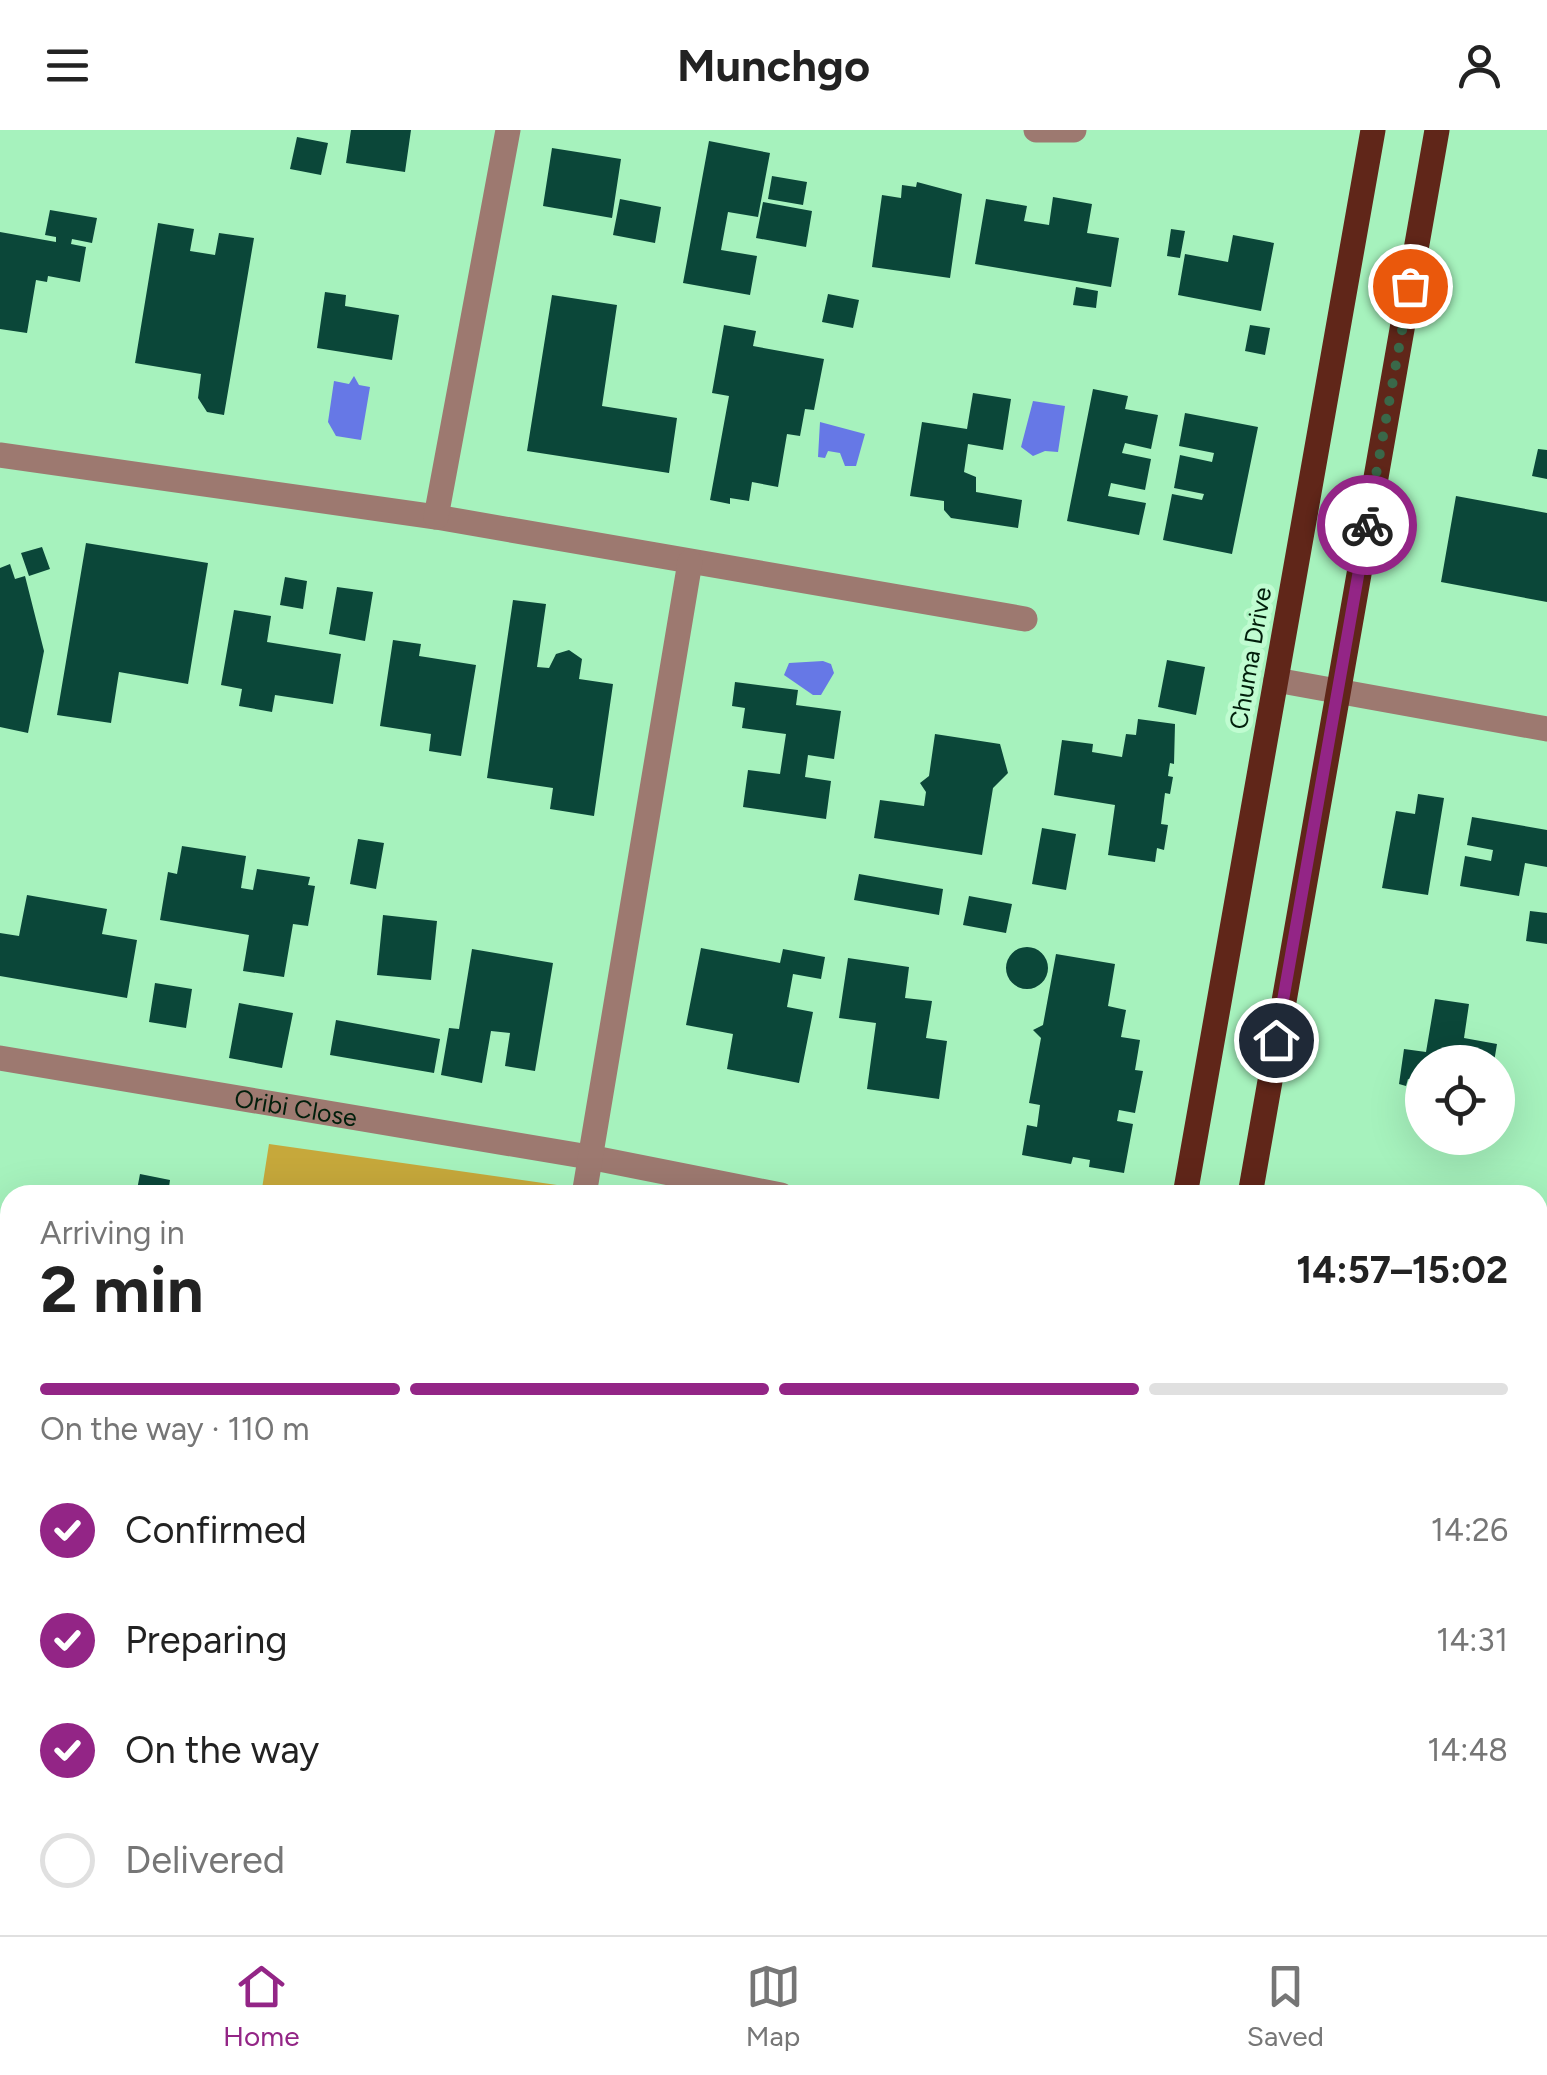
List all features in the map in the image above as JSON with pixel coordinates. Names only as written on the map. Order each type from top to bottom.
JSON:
[{"type":"main road","name":"Chuma Drive","points":[[1187,1185],[1374,130]]},
{"type":"main road","points":[[1252,1185],[1437,130]]},
{"type":"street","points":[[436,517],[508,130]]},
{"type":"street","points":[[1036,130],[1074,130]]},
{"type":"street","points":[[0,455],[436,517],[1025,619]]},
{"type":"street","points":[[586,1185],[690,562]]},
{"type":"street","points":[[1276,680],[1547,729]]},
{"type":"street","name":"Oribi Close","points":[[0,1058],[590,1156],[732,1185]]},
{"type":"shaded area","points":[[269,1144],[557,1185],[263,1185]]},
{"type":"water","points":[[354,376],[359,385],[370,387],[361,440],[336,436],[328,422],[334,381],[349,384]]},
{"type":"water","points":[[1033,401],[1065,406],[1058,452],[1045,451],[1033,456],[1021,447]]},
{"type":"water","points":[[820,422],[865,434],[856,466],[845,466],[840,453],[828,451],[825,458],[818,457]]},
{"type":"water","points":[[789,663],[831,664],[834,673],[821,695],[813,695],[784,675]]},
{"type":"building","points":[[351,130],[411,130],[405,172],[346,163]]},
{"type":"building","points":[[297,137],[328,143],[321,175],[290,169]]},
{"type":"building","points":[[709,141],[770,153],[758,217],[728,212],[721,250],[757,256],[750,295],[683,283]]},
{"type":"building","points":[[552,148],[621,159],[612,218],[543,206]]},
{"type":"building","points":[[772,176],[807,182],[803,205],[768,199]]},
{"type":"building","points":[[917,182],[962,194],[950,278],[872,267],[882,195],[901,198],[902,185],[916,187]]},
{"type":"building","points":[[1053,197],[1092,204],[1087,233],[1119,238],[1111,287],[975,264],[986,199],[1027,206],[1024,221],[1049,225]]},
{"type":"building","points":[[620,199],[661,207],[655,243],[613,235]]},
{"type":"building","points":[[763,202],[812,211],[806,247],[756,238]]},
{"type":"building","points":[[50,210],[97,218],[92,243],[72,239],[71,244],[86,247],[80,282],[48,276],[47,282],[36,280],[27,333],[0,329],[0,232],[56,242],[56,237],[45,235]]},
{"type":"building","points":[[158,223],[194,229],[190,251],[215,255],[219,233],[254,238],[224,415],[207,412],[198,398],[201,374],[135,363]]},
{"type":"building","points":[[1171,229],[1185,231],[1180,258],[1167,256]]},
{"type":"building","points":[[1233,235],[1274,243],[1261,311],[1178,295],[1185,254],[1228,262]]},
{"type":"building","points":[[1076,287],[1098,291],[1096,308],[1073,305]]},
{"type":"building","points":[[325,292],[346,295],[345,306],[399,315],[392,360],[317,348]]},
{"type":"building","points":[[828,294],[859,300],[853,328],[822,322]]},
{"type":"building","points":[[552,295],[617,305],[602,406],[677,418],[669,473],[527,451]]},
{"type":"building","points":[[724,325],[756,331],[753,346],[824,359],[814,410],[805,409],[800,436],[787,434],[778,487],[752,482],[749,501],[730,498],[730,504],[710,500],[729,396],[712,393]]},
{"type":"building","points":[[1250,325],[1270,328],[1265,355],[1245,351]]},
{"type":"building","points":[[1093,389],[1128,396],[1125,409],[1158,415],[1151,449],[1125,443],[1122,453],[1151,459],[1145,490],[1111,483],[1108,496],[1146,503],[1139,535],[1067,521]]},
{"type":"building","points":[[973,393],[1011,399],[1003,450],[968,444],[964,472],[976,477],[976,492],[1022,500],[1018,528],[951,518],[944,510],[944,501],[910,496],[922,422],[967,429]]},
{"type":"building","points":[[1185,413],[1258,427],[1232,554],[1163,540],[1172,494],[1202,500],[1204,494],[1174,488],[1180,455],[1212,462],[1214,453],[1179,446]]},
{"type":"building","points":[[1538,449],[1547,450],[1547,479],[1532,476]]},
{"type":"building","points":[[1456,496],[1547,513],[1547,602],[1441,582]]},
{"type":"building","points":[[86,543],[208,563],[188,684],[119,672],[111,723],[57,715]]},
{"type":"building","points":[[42,547],[50,569],[29,576],[21,553]]},
{"type":"building","points":[[10,564],[15,579],[25,576],[44,651],[28,733],[0,727],[0,568]]},
{"type":"building","points":[[285,577],[307,581],[303,609],[280,605]]},
{"type":"building","points":[[337,587],[373,592],[365,641],[329,634]]},
{"type":"building","points":[[513,600],[546,604],[537,667],[549,668],[556,654],[569,650],[582,659],[579,679],[613,684],[594,816],[550,809],[553,788],[487,778]]},
{"type":"building","points":[[234,610],[271,616],[267,642],[341,654],[333,704],[275,695],[272,712],[239,706],[242,689],[221,685]]},
{"type":"building","points":[[393,640],[421,644],[419,656],[476,665],[461,756],[429,751],[431,734],[380,726]]},
{"type":"building","points":[[1167,660],[1205,667],[1196,715],[1158,707]]},
{"type":"building","points":[[735,682],[798,690],[796,705],[841,711],[834,759],[808,755],[805,777],[831,781],[826,819],[743,807],[748,770],[780,774],[786,734],[742,728],[745,708],[732,706]]},
{"type":"building","points":[[1138,719],[1175,724],[1174,764],[1170,763],[1168,776],[1173,777],[1170,794],[1165,793],[1161,824],[1168,825],[1164,850],[1157,848],[1155,862],[1108,855],[1115,805],[1054,795],[1062,740],[1093,744],[1092,752],[1122,757],[1126,734],[1136,735]]},
{"type":"building","points":[[935,734],[1000,744],[1008,773],[993,788],[982,855],[874,838],[880,800],[924,806],[926,792],[920,783],[929,776]]},
{"type":"building","points":[[1418,794],[1444,798],[1428,895],[1382,888],[1396,811],[1415,814]]},
{"type":"building","points":[[1472,817],[1547,830],[1547,867],[1525,863],[1519,896],[1460,886],[1465,856],[1491,861],[1493,850],[1467,845]]},
{"type":"building","points":[[1042,828],[1076,834],[1066,890],[1032,884]]},
{"type":"building","points":[[358,839],[384,843],[376,889],[350,884]]},
{"type":"building","points":[[182,846],[246,856],[241,888],[253,890],[257,869],[310,877],[308,885],[315,886],[308,926],[293,924],[284,977],[243,971],[249,935],[160,920],[168,872],[177,874]]},
{"type":"building","points":[[859,874],[943,889],[939,915],[854,900]]},
{"type":"building","points":[[27,895],[107,909],[102,934],[137,940],[127,998],[0,976],[0,933],[19,936]]},
{"type":"building","points":[[969,896],[1012,904],[1006,933],[963,925]]},
{"type":"building","points":[[1530,911],[1547,913],[1547,944],[1526,941]]},
{"type":"building","points":[[383,915],[437,921],[431,980],[377,975]]},
{"type":"building","points":[[1027,947],[1042,953],[1048,968],[1042,983],[1027,989],[1012,983],[1006,968],[1012,953]]},
{"type":"building","points":[[701,948],[780,963],[783,949],[825,957],[821,979],[793,974],[787,1007],[813,1012],[799,1083],[727,1069],[733,1034],[686,1025]]},
{"type":"building","points":[[472,949],[553,963],[535,1071],[505,1066],[510,1033],[491,1031],[482,1083],[441,1075],[449,1028],[459,1029]]},
{"type":"building","points":[[1056,954],[1115,964],[1108,1006],[1126,1010],[1121,1037],[1140,1040],[1135,1070],[1143,1071],[1135,1113],[1119,1110],[1117,1121],[1133,1124],[1124,1173],[1089,1167],[1090,1160],[1073,1157],[1071,1164],[1022,1155],[1027,1125],[1037,1127],[1040,1105],[1029,1103],[1041,1038],[1033,1030],[1043,1025]]},
{"type":"building","points":[[848,958],[909,967],[905,998],[932,1001],[926,1038],[947,1041],[939,1099],[867,1089],[876,1023],[839,1018]]},
{"type":"building","points":[[155,983],[192,989],[186,1028],[149,1022]]},
{"type":"building","points":[[1435,999],[1469,1004],[1464,1038],[1497,1044],[1497,1045],[1427,1045]]},
{"type":"building","points":[[239,1003],[293,1013],[282,1068],[229,1058]]},
{"type":"building","points":[[336,1020],[440,1039],[434,1073],[330,1055]]},
{"type":"building","points":[[1405,1049],[1405,1086],[1399,1084]]},
{"type":"building","points":[[140,1174],[170,1180],[169,1185],[138,1185]]},
{"type":"way so far","points":[[1367,525],[1410,286]]},
{"type":"route","points":[[1276,1040],[1367,525]]}]
